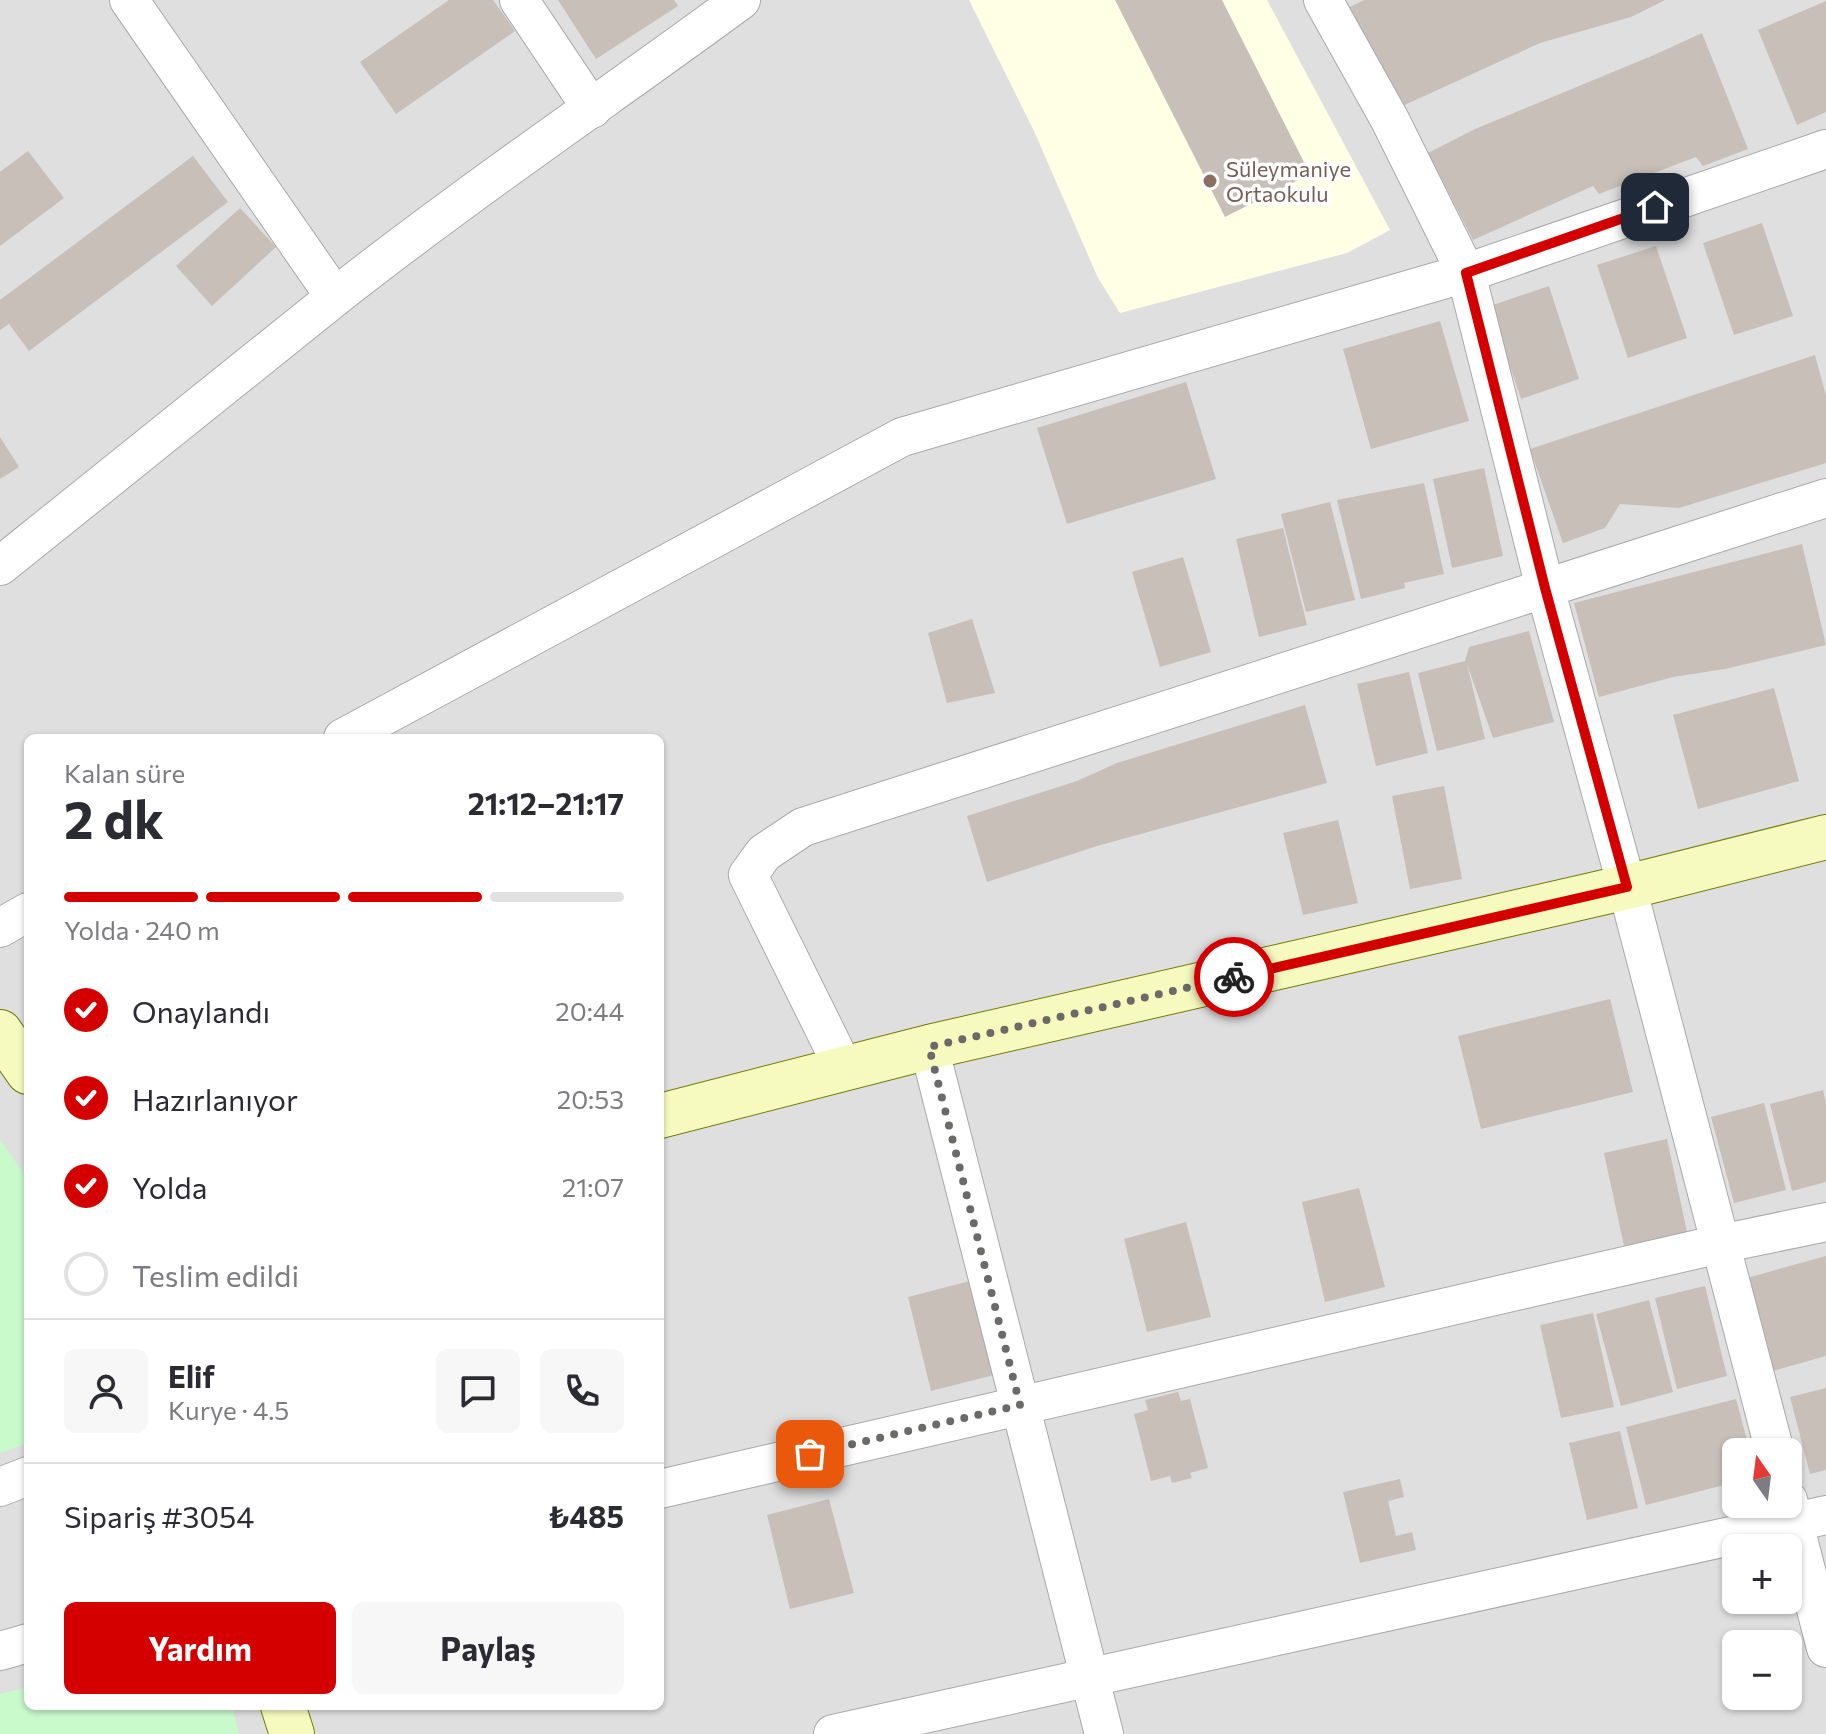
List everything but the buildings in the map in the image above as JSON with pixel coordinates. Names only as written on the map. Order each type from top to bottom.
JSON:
[{"type":"street","points":[[129,0],[335,297]]},
{"type":"street","points":[[519,0],[592,109]]},
{"type":"street","points":[[0,566],[335,297],[551,136],[741,0]]},
{"type":"street","points":[[1323,0],[1390,120],[1466,273],[1545,588],[1771,1438]]},
{"type":"street","points":[[350,734],[902,437],[1466,273],[1826,149]]},
{"type":"street","points":[[844,1069],[748,875],[764,853],[803,827],[1826,498]]},
{"type":"street","points":[[664,1115],[929,1047],[1627,887],[1826,837]]},
{"type":"street","points":[[0,928],[24,914]]},
{"type":"street","points":[[0,1032],[24,1066]]},
{"type":"street","points":[[929,1047],[1104,1734]]},
{"type":"street","points":[[664,1488],[1826,1222]]},
{"type":"street","points":[[0,1487],[24,1478]]},
{"type":"street","points":[[833,1734],[1803,1512],[1826,1648]]},
{"type":"street","points":[[0,1651],[24,1644]]},
{"type":"street","points":[[284,1710],[292,1734]]},
{"type":"shaded area","points":[[0,0],[1826,0],[1826,1734],[0,1734]]},
{"type":"shaded area","name":"Süleymaniye Ortaokulu","points":[[969,0],[1267,0],[1390,230],[1347,253],[1120,313],[1098,278],[1034,131]]},
{"type":"green space","points":[[0,1140],[24,1173],[24,1444],[0,1453]]},
{"type":"green space","points":[[24,1688],[24,1710],[233,1710],[239,1734],[0,1734],[0,1694]]},
{"type":"way so far","points":[[810,1454],[1020,1405],[929,1047],[1234,977]]},
{"type":"place","name":"Süleymaniye Ortaokulu","points":[[1210,181]]},
{"type":"route","points":[[1234,977],[1627,887],[1545,588],[1466,273],[1655,207]]}]
